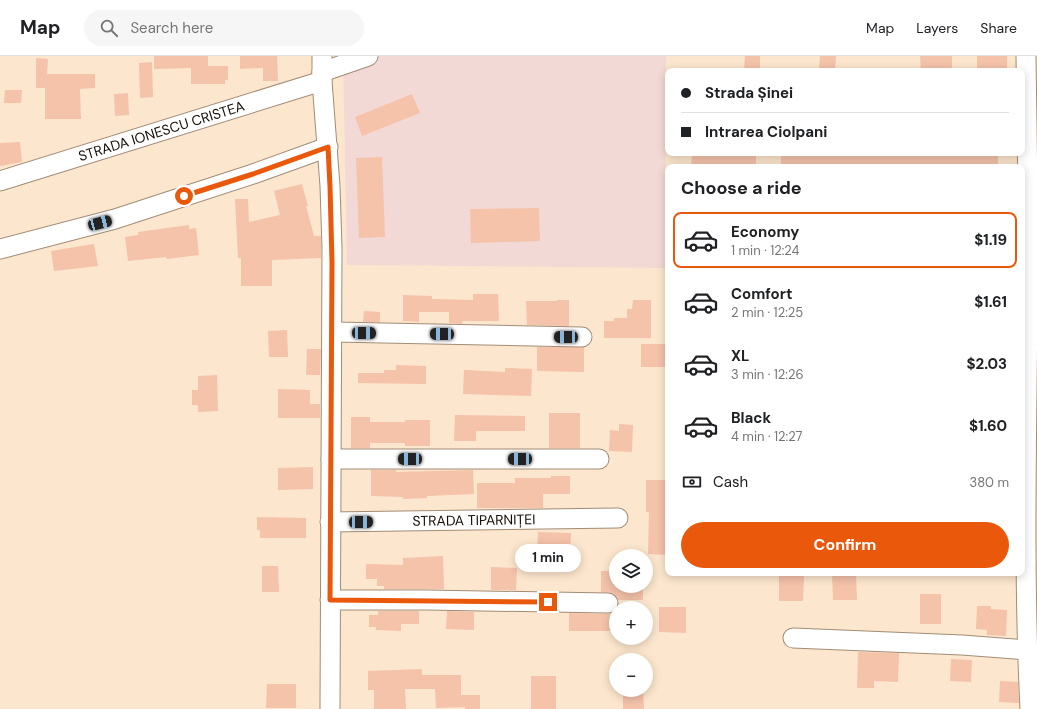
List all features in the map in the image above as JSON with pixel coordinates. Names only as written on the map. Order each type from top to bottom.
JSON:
[{"type":"street","name":"STRADA IONESCU CRISTEA","points":[[0,181],[322,70],[368,56]]},
{"type":"street","points":[[1025,96],[1026,56]]},
{"type":"street","points":[[322,70],[328,147],[332,240],[333,332],[330,522],[330,709]]},
{"type":"street","points":[[0,249],[115,219],[253,174],[328,147]]},
{"type":"street","points":[[1025,156],[1029,241],[1025,293],[1031,538],[1027,650],[1030,709]]},
{"type":"street","points":[[333,332],[582,337]]},
{"type":"street","points":[[331,459],[599,459]]},
{"type":"street","name":"STRADA TIPARNIȚEI","points":[[330,522],[618,518]]},
{"type":"street","points":[[330,600],[608,603]]},
{"type":"street","points":[[793,638],[962,645],[1027,650]]},
{"type":"shaded area","points":[[343,56],[666,56],[665,268],[347,265]]},
{"type":"building","points":[[154,56],[208,56],[208,66],[228,66],[228,80],[225,80],[225,84],[191,84],[191,68],[154,69]]},
{"type":"building","points":[[240,56],[277,56],[278,81],[263,81],[263,68],[240,69]]},
{"type":"building","points":[[745,56],[760,56],[760,68],[744,68]]},
{"type":"building","points":[[820,56],[836,56],[835,68],[819,68]]},
{"type":"building","points":[[920,56],[952,56],[952,68],[921,68]]},
{"type":"building","points":[[977,56],[1007,56],[1007,68],[977,68]]},
{"type":"building","points":[[36,58],[48,59],[47,74],[95,74],[95,88],[80,89],[81,119],[45,119],[45,88],[36,88]]},
{"type":"building","points":[[152,62],[153,97],[140,98],[139,63]]},
{"type":"building","points":[[5,90],[22,90],[21,103],[4,103]]},
{"type":"building","points":[[128,93],[129,115],[115,116],[114,94]]},
{"type":"building","points":[[412,94],[420,113],[362,136],[355,117]]},
{"type":"building","points":[[20,142],[22,162],[0,166],[0,143]]},
{"type":"building","points":[[692,156],[756,156],[756,164],[691,164]]},
{"type":"building","points":[[781,156],[998,156],[998,164],[781,164]]},
{"type":"building","points":[[382,157],[385,237],[359,238],[356,158]]},
{"type":"building","points":[[302,184],[314,236],[321,236],[321,258],[272,260],[272,286],[241,286],[241,258],[238,258],[235,199],[248,199],[249,222],[280,215],[274,191]]},
{"type":"building","points":[[539,208],[540,241],[471,243],[470,209]]},
{"type":"building","points":[[189,225],[189,229],[196,228],[199,255],[167,259],[166,257],[128,261],[125,237],[138,235],[138,232]]},
{"type":"building","points":[[94,244],[98,266],[54,271],[51,251]]},
{"type":"building","points":[[473,294],[498,294],[499,321],[462,321],[462,324],[449,323],[449,312],[419,312],[419,322],[403,321],[403,295],[432,296],[432,299],[473,300]]},
{"type":"building","points":[[569,300],[569,326],[527,325],[526,301]]},
{"type":"building","points":[[633,300],[651,300],[651,338],[604,338],[604,321],[614,321],[614,318],[627,318],[627,309],[632,309]]},
{"type":"building","points":[[364,311],[380,312],[380,322],[363,322]]},
{"type":"building","points":[[287,330],[288,357],[269,357],[268,331]]},
{"type":"building","points":[[641,344],[665,344],[665,367],[641,367]]},
{"type":"building","points":[[537,347],[584,347],[584,372],[537,371]]},
{"type":"building","points":[[307,349],[321,349],[320,375],[306,375]]},
{"type":"building","points":[[396,365],[426,366],[426,384],[358,383],[358,373],[384,373],[384,370],[396,370]]},
{"type":"building","points":[[505,368],[532,369],[531,396],[463,394],[464,370],[505,372]]},
{"type":"building","points":[[217,375],[218,411],[198,412],[198,405],[192,405],[192,390],[198,390],[198,376]]},
{"type":"building","points":[[278,389],[310,390],[310,404],[320,404],[320,418],[278,418]]},
{"type":"building","points":[[549,413],[580,413],[580,448],[549,448]]},
{"type":"building","points":[[455,415],[525,416],[525,431],[476,431],[476,441],[454,441]]},
{"type":"building","points":[[351,417],[370,417],[370,422],[430,420],[430,446],[405,446],[405,443],[370,443],[370,448],[351,448]]},
{"type":"building","points":[[619,424],[633,425],[632,452],[609,451],[610,430],[619,431]]},
{"type":"building","points":[[313,467],[313,489],[278,490],[278,468]]},
{"type":"building","points":[[371,470],[396,470],[396,472],[473,470],[474,494],[427,496],[427,498],[403,499],[403,497],[371,496]]},
{"type":"building","points":[[551,476],[570,476],[570,494],[543,494],[543,508],[477,508],[477,483],[515,483],[515,478],[551,478]]},
{"type":"building","points":[[646,480],[665,480],[665,555],[653,554],[653,549],[648,549],[649,512],[646,512]]},
{"type":"building","points":[[257,517],[306,518],[306,538],[260,538],[260,530],[257,530]]},
{"type":"building","points":[[538,532],[571,533],[570,558],[537,557]]},
{"type":"building","points":[[443,556],[444,589],[384,589],[384,586],[377,586],[377,579],[366,579],[366,564],[403,565],[403,558]]},
{"type":"building","points":[[262,566],[278,566],[279,592],[262,592]]},
{"type":"building","points":[[491,567],[517,568],[516,590],[491,590]]},
{"type":"building","points":[[601,571],[609,571],[609,593],[601,592]]},
{"type":"building","points":[[779,576],[804,576],[803,601],[779,601]]},
{"type":"building","points":[[832,576],[856,576],[857,600],[833,600]]},
{"type":"building","points":[[613,593],[643,593],[643,600],[618,600]]},
{"type":"building","points":[[920,594],[941,594],[941,624],[920,624]]},
{"type":"building","points":[[977,606],[991,606],[991,609],[1007,610],[1006,636],[987,635],[987,630],[976,629]]},
{"type":"building","points":[[659,607],[686,607],[686,633],[659,632]]},
{"type":"building","points":[[378,611],[419,611],[419,624],[401,624],[401,631],[376,630],[376,627],[369,627],[369,615],[378,615]]},
{"type":"building","points":[[447,611],[474,612],[474,630],[446,629]]},
{"type":"building","points":[[569,613],[608,614],[609,631],[569,631]]},
{"type":"building","points":[[858,652],[899,653],[898,682],[874,681],[874,688],[857,688]]},
{"type":"building","points":[[951,659],[972,660],[971,682],[950,681]]},
{"type":"building","points":[[422,669],[422,675],[461,675],[461,695],[480,695],[480,709],[465,709],[465,707],[436,708],[435,689],[405,689],[406,709],[374,709],[374,690],[368,690],[368,671]]},
{"type":"building","points":[[531,676],[556,676],[556,709],[531,709]]},
{"type":"building","points":[[1000,681],[1018,682],[1019,703],[999,702]]},
{"type":"building","points":[[267,684],[296,684],[296,708],[266,708]]},
{"type":"building","points":[[623,697],[643,697],[644,709],[623,709]]},
{"type":"route","points":[[184,196],[253,174],[328,147],[333,332],[330,600],[548,602]]}]
